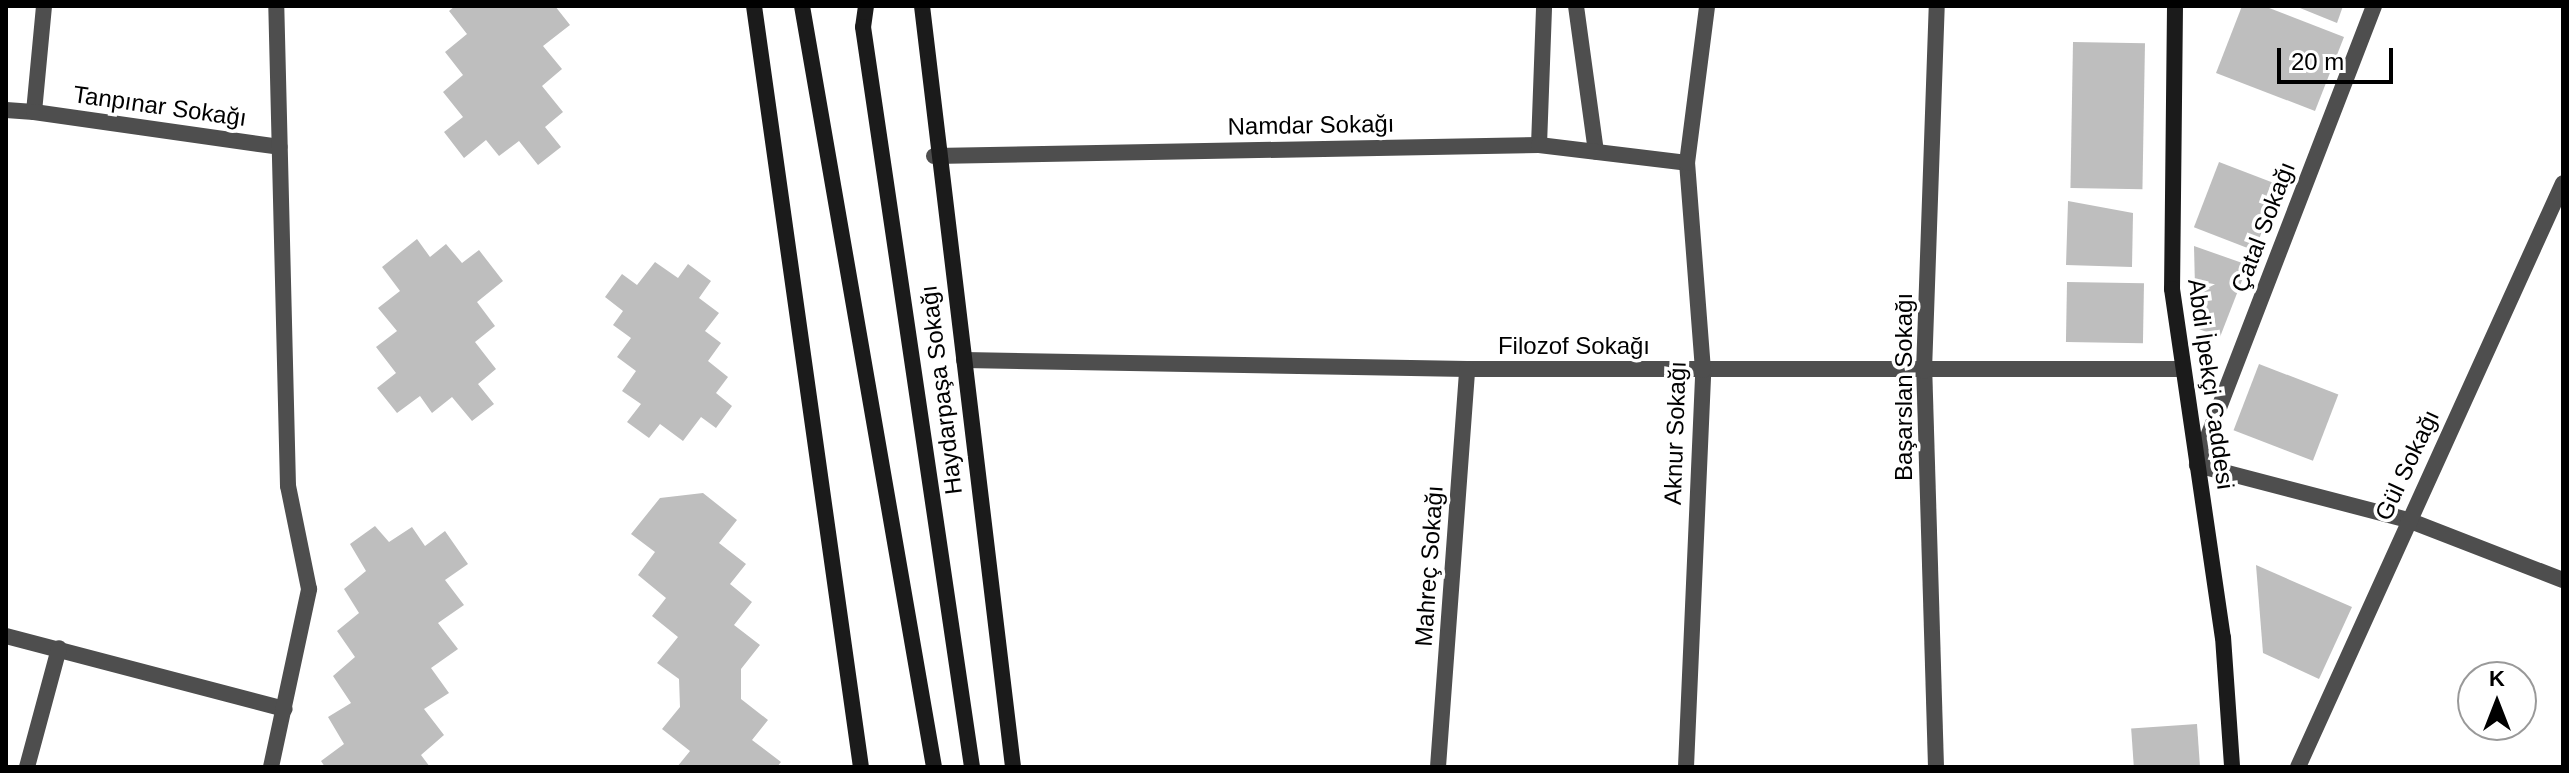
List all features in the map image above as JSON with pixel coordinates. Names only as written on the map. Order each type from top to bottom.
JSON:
[{"type":"street","points":[[34,112],[44,6]]},
{"type":"street","points":[[271,767],[309,589],[288,486],[276,6]]},
{"type":"street","points":[[754,6],[861,767]]},
{"type":"street","points":[[802,6],[934,767]]},
{"type":"street","points":[[866,6],[972,767]]},
{"type":"street","name":"Haydarpaşa Sokağı","points":[[922,6],[934,156],[964,360],[1013,767]]},
{"type":"street","points":[[1539,145],[1544,6]]},
{"type":"street","points":[[1576,6],[1596,152]]},
{"type":"street","name":"Aknur Sokağı","points":[[1686,767],[1703,370],[1687,163],[1707,6]]},
{"type":"street","name":"Başarslan Sokağı","points":[[1936,767],[1924,371],[1937,6]]},
{"type":"street","name":"Abdi İpekçi Caddesi","points":[[2175,6],[2172,289],[2223,637],[2232,767]]},
{"type":"street","name":"Çatal Sokağı","points":[[2197,465],[2374,6]]},
{"type":"street","name":"Tanpınar Sokağı","points":[[6,110],[280,147]]},
{"type":"street","name":"Namdar Sokağı","points":[[934,156],[1539,145],[1687,163]]},
{"type":"street","name":"Gül Sokağı","points":[[2298,767],[2563,183]]},
{"type":"street","name":"Filozof Sokağı","points":[[964,360],[1467,369],[2183,369]]},
{"type":"street","name":"Mahreç Sokağı","points":[[1438,767],[1467,369]]},
{"type":"street","points":[[2197,465],[2408,520],[2563,580]]},
{"type":"street","points":[[6,636],[285,709]]},
{"type":"street","points":[[27,767],[59,648]]},
{"type":"building","points":[[455,6],[555,6],[570,25],[543,46],[562,69],[542,86],[563,112],[545,127],[561,147],[538,165],[519,141],[499,156],[486,140],[464,158],[444,132],[463,117],[443,92],[463,75],[445,52],[467,34],[449,11]]},
{"type":"building","points":[[2242,6],[2264,6],[2344,37],[2315,111],[2216,73]]},
{"type":"building","points":[[2295,6],[2343,6],[2337,23]]},
{"type":"building","points":[[2073,42],[2145,43],[2142,189],[2070,188]]},
{"type":"building","points":[[2219,162],[2280,185],[2255,251],[2194,227]]},
{"type":"building","points":[[2068,201],[2133,213],[2132,267],[2066,265]]},
{"type":"building","points":[[417,239],[430,257],[446,244],[462,263],[479,250],[503,281],[477,302],[495,326],[475,342],[496,369],[478,384],[494,404],[472,421],[452,397],[432,413],[420,396],[397,413],[377,388],[396,373],[376,347],[397,331],[378,308],[400,291],[382,267]]},
{"type":"building","points":[[2194,246],[2248,265],[2220,337],[2196,328]]},
{"type":"building","points":[[655,262],[678,278],[688,264],[711,281],[699,298],[719,313],[705,331],[721,343],[708,361],[728,377],[716,393],[732,406],[716,428],[701,417],[683,441],[660,424],[649,438],[627,422],[641,404],[622,391],[636,371],[617,357],[631,338],[613,325],[623,311],[605,297],[622,274],[637,285]]},
{"type":"building","points":[[2067,282],[2144,283],[2143,343],[2066,342]]},
{"type":"building","points":[[2259,364],[2338,394],[2313,461],[2234,430]]},
{"type":"building","points":[[703,493],[737,520],[719,543],[746,564],[730,584],[752,602],[734,625],[760,645],[741,669],[741,699],[768,720],[752,740],[781,762],[777,767],[677,767],[690,751],[662,729],[680,707],[679,679],[657,663],[678,637],[652,616],[666,598],[638,575],[655,552],[631,534],[660,498]]},
{"type":"building","points":[[375,526],[389,542],[412,527],[425,546],[445,531],[468,564],[445,580],[464,605],[438,623],[458,649],[431,668],[449,693],[424,709],[444,735],[421,755],[430,767],[325,767],[321,761],[344,744],[328,717],[351,703],[333,676],[355,657],[337,631],[359,613],[344,589],[366,571],[350,544]]},
{"type":"building","points":[[2256,565],[2352,607],[2319,679],[2263,653]]},
{"type":"building","points":[[2197,724],[2200,767],[2134,767],[2131,729]]}]
